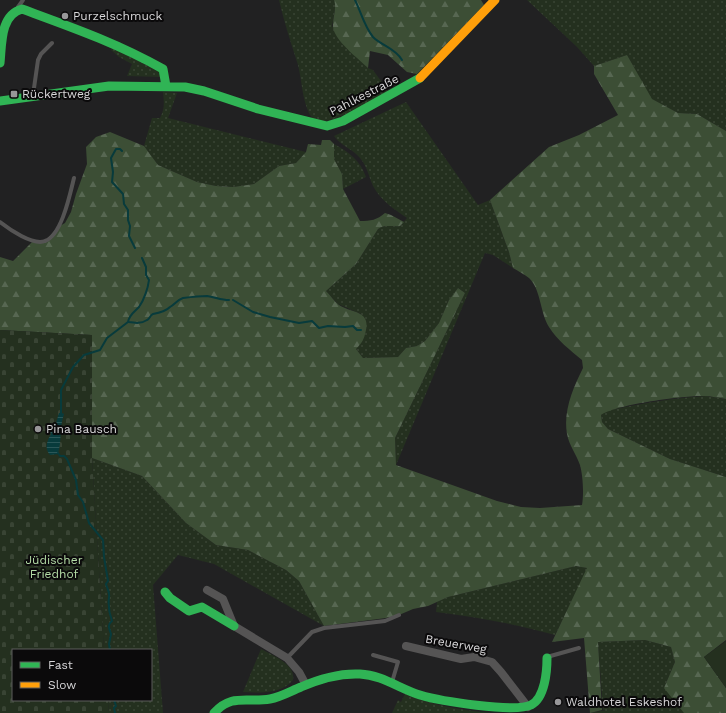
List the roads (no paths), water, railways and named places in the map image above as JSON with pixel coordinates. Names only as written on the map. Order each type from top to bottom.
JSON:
[{"type":"street","name":"Pahlkestraße","points":[[0,101],[109,86],[185,87],[204,91],[258,109],[327,126],[335,124],[414,83],[495,0]]},
{"type":"street","points":[[0,63],[6,20],[11,13],[17,10],[25,10],[108,41],[163,68],[166,86]]},
{"type":"street","points":[[207,590],[222,599],[234,626]]},
{"type":"street","points":[[164,592],[189,612],[202,607],[287,658],[299,672],[306,685]]},
{"type":"street","name":"Breuerweg","points":[[406,646],[461,659],[474,657],[492,662],[502,672],[528,707]]},
{"type":"street","points":[[214,713],[218,708],[230,700],[239,698],[269,699],[306,685],[328,679],[357,674],[371,676],[419,695],[444,702],[473,708],[497,710],[520,709],[528,707],[536,699],[546,680],[547,658]]},
{"type":"lane","points":[[17,10],[23,0]]},
{"type":"lane","points":[[33,96],[38,60],[41,54],[52,43]]},
{"type":"lane","points":[[0,222],[14,232],[33,241],[40,242],[49,239],[56,231],[63,217],[74,178]]},
{"type":"lane","points":[[287,658],[312,632],[324,628],[385,621],[399,615]]},
{"type":"lane","points":[[547,658],[579,648]]},
{"type":"lane","points":[[373,655],[398,662],[392,684]]},
{"type":"water","points":[[59,413],[64,414],[58,454],[50,455],[47,450],[48,439]]},
{"type":"waterway","points":[[355,0],[365,24],[373,37],[396,53],[402,60]]},
{"type":"waterway","points":[[122,151],[120,149],[116,149],[111,158],[113,172],[112,182],[123,194],[124,204],[128,210],[128,220],[130,226],[129,236],[135,248]]},
{"type":"waterway","points":[[61,414],[61,390],[73,367],[84,355],[100,350],[107,338],[128,322],[131,315],[143,301],[149,280],[146,275],[146,267],[142,258]]},
{"type":"waterway","points":[[128,322],[138,323],[145,321],[152,315],[166,310],[183,298],[207,296],[229,300]]},
{"type":"waterway","points":[[233,300],[253,312],[270,317],[299,323],[312,321],[319,328],[328,326],[353,326],[357,330],[361,330]]},
{"type":"waterway","points":[[58,453],[60,456],[64,456],[67,459],[76,480],[78,495],[83,502],[89,523],[103,540],[108,581],[106,584],[109,594],[109,609],[112,621],[109,625],[111,634],[109,644],[110,649]]},
{"type":"waterway","points":[[114,701],[116,706],[114,708],[115,713]]},
{"type":"place","name":"Purzelschmuck","points":[[65,16]]},
{"type":"place","name":"Rückertweg","points":[[14,94]]},
{"type":"place","name":"Pina Bausch","points":[[38,429]]},
{"type":"place","name":"Waldhotel Eskeshof","points":[[558,702]]},
{"type":"park label","name":"Jüdischer Friedhof","points":[[54,567]]}]
